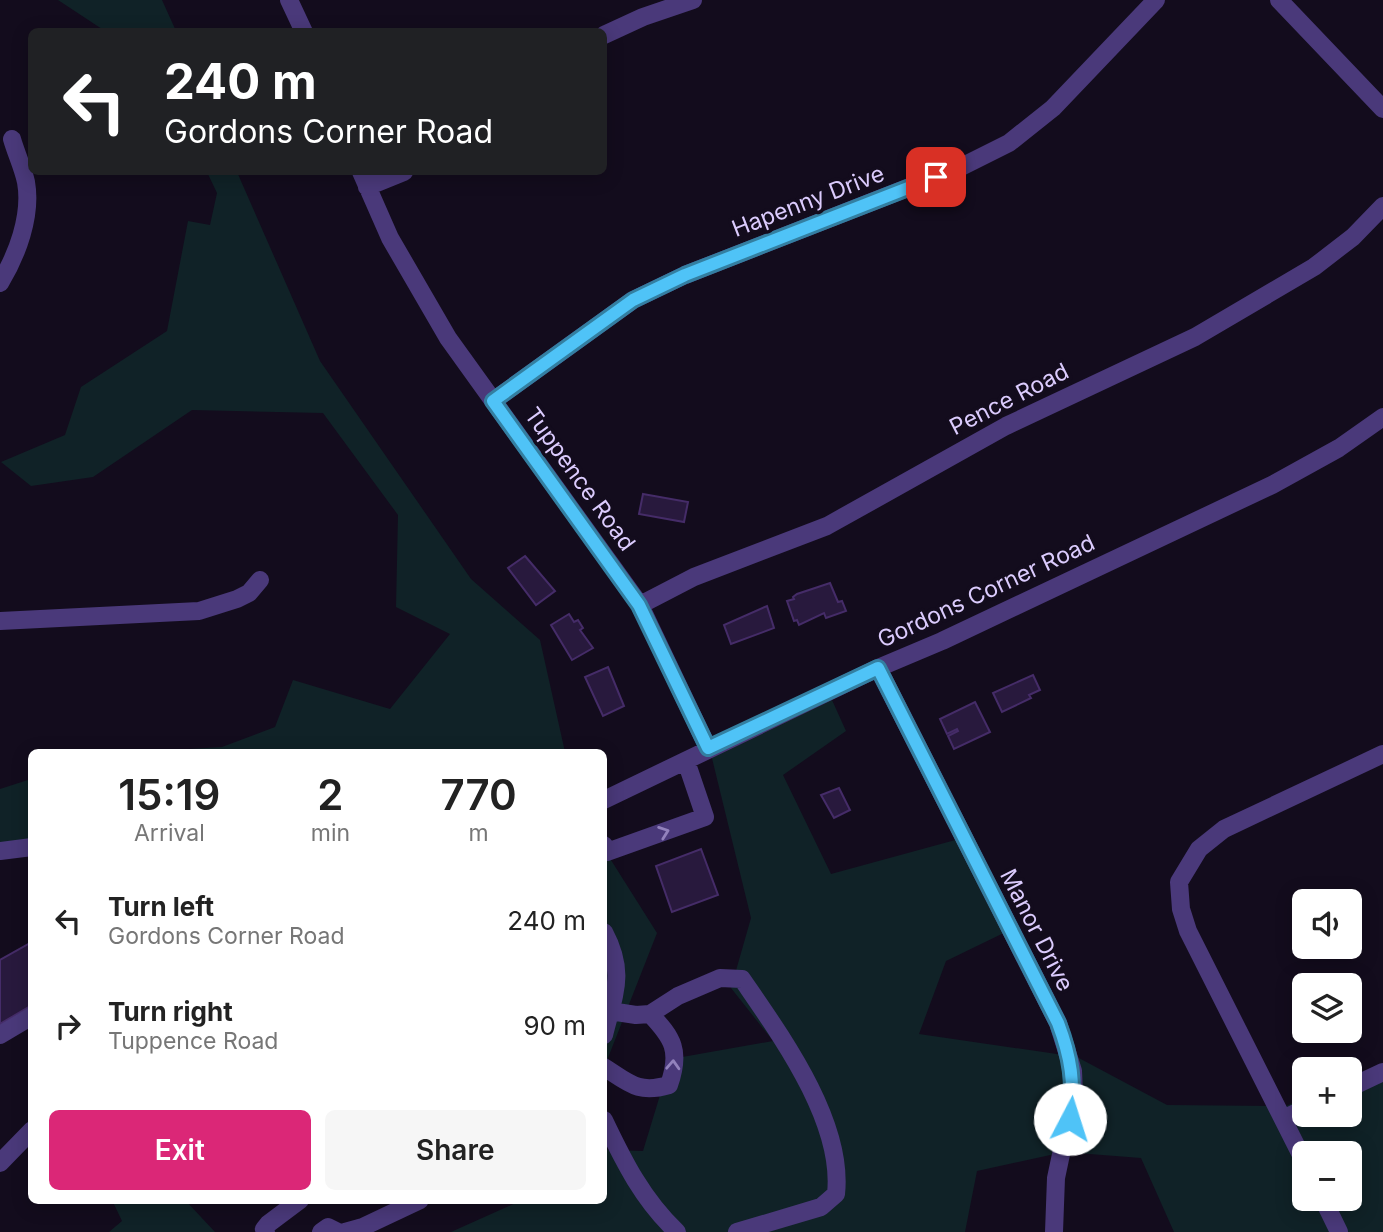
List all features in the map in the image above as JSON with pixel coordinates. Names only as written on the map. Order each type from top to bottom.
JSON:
[{"type":"street","points":[[289,0],[302,28]]},
{"type":"street","points":[[607,34],[643,17],[693,0]]},
{"type":"street","name":"Hapenny Drive","points":[[493,401],[633,300],[685,275],[961,167],[1009,143],[1053,108],[1156,0]]},
{"type":"street","points":[[1279,0],[1383,109]]},
{"type":"street","points":[[0,283],[16,252],[26,210],[26,180],[12,139]]},
{"type":"street","points":[[364,179],[387,175]]},
{"type":"street","name":"Tuppence Road","points":[[364,179],[422,296],[493,401],[639,605],[708,748]]},
{"type":"street","name":"Pence Road","points":[[639,605],[694,577],[827,526],[1006,426],[1195,337],[1314,267],[1353,237],[1383,206]]},
{"type":"street","name":"Gordons Corner Road","points":[[607,799],[708,748],[1272,485],[1339,448],[1383,417]]},
{"type":"street","points":[[0,621],[199,611],[249,593],[260,580]]},
{"type":"street","name":"Manor Drive","points":[[878,668],[1058,1023],[1067,1048],[1074,1093],[1056,1178],[1054,1232]]},
{"type":"street","points":[[1294,1141],[1188,931],[1181,909],[1179,882],[1199,849],[1224,830],[1383,754]]},
{"type":"street","points":[[607,852],[705,817],[686,761]]},
{"type":"street","points":[[0,851],[28,848]]},
{"type":"street","points":[[607,939],[615,956],[618,986],[607,1023]]},
{"type":"street","points":[[610,1011],[650,1014],[678,996],[720,978],[742,979],[798,1062],[834,1150],[839,1172],[836,1194],[821,1207],[737,1232]]},
{"type":"street","points":[[607,1069],[635,1086],[652,1090],[669,1085],[674,1072],[670,1036],[650,1014]]},
{"type":"street","points":[[0,1035],[28,1018]]},
{"type":"street","points":[[1362,1082],[1383,1072]]},
{"type":"street","points":[[1283,1119],[1292,1115]]},
{"type":"street","points":[[607,1126],[631,1177],[663,1219],[677,1232]]},
{"type":"street","points":[[0,1163],[28,1134]]},
{"type":"street","points":[[267,1232],[264,1229],[268,1224],[295,1204]]},
{"type":"street","points":[[345,1232],[363,1227],[412,1204]]},
{"type":"street","points":[[1329,1211],[1339,1232]]},
{"type":"street","points":[[321,1232],[328,1227],[338,1232]]},
{"type":"green space","points":[[58,0],[162,0],[175,28],[100,28]]},
{"type":"green space","points":[[208,175],[238,175],[320,361],[471,579],[540,640],[564,749],[189,749],[222,747],[275,727],[293,680],[390,709],[450,634],[396,607],[398,515],[323,413],[192,410],[93,477],[31,486],[1,462],[65,435],[81,387],[167,331],[188,221],[210,225],[217,193]]},
{"type":"green space","points":[[827,689],[846,731],[783,775],[831,874],[970,836],[1016,927],[946,961],[919,1034],[1077,1057],[1167,1105],[1286,1106],[1292,1103],[1292,1127],[1362,1127],[1362,1073],[1383,1064],[1383,1232],[1174,1232],[1141,1158],[1064,1152],[977,1171],[965,1232],[451,1232],[513,1204],[607,1204],[607,1150],[643,1151],[671,1059],[773,1041],[731,988],[751,918],[709,746]]},
{"type":"green space","points":[[28,780],[28,839],[0,844],[0,789]]},
{"type":"green space","points":[[607,854],[657,933],[607,1060]]},
{"type":"green space","points":[[114,1204],[189,1204],[215,1232],[109,1232],[122,1221]]},
{"type":"building","points":[[643,494],[688,502],[684,522],[639,514]]},
{"type":"building","points":[[525,556],[555,591],[536,605],[508,568]]},
{"type":"building","points":[[830,583],[838,602],[842,601],[846,611],[826,618],[824,613],[799,625],[797,620],[794,621],[787,601],[794,599],[797,594]]},
{"type":"building","points":[[767,606],[774,628],[731,644],[724,625]]},
{"type":"building","points":[[569,614],[574,622],[578,620],[583,628],[580,630],[593,648],[572,660],[551,625]]},
{"type":"building","points":[[608,667],[624,706],[603,716],[585,677]]},
{"type":"building","points":[[1033,675],[1040,690],[1029,695],[1031,698],[1002,712],[993,693]]},
{"type":"building","points":[[975,702],[990,732],[954,749],[948,736],[958,731],[957,729],[947,734],[940,719]]},
{"type":"building","points":[[839,788],[850,810],[834,818],[821,795]]},
{"type":"building","points":[[701,849],[718,895],[672,912],[656,866]]},
{"type":"building","points":[[28,944],[28,1007],[0,1024],[0,960]]},
{"type":"route","points":[[936,177],[685,275],[633,300],[493,401],[639,605],[656,634],[708,748],[878,668],[1058,1023],[1073,1071],[1074,1093],[1070,1119]]}]
